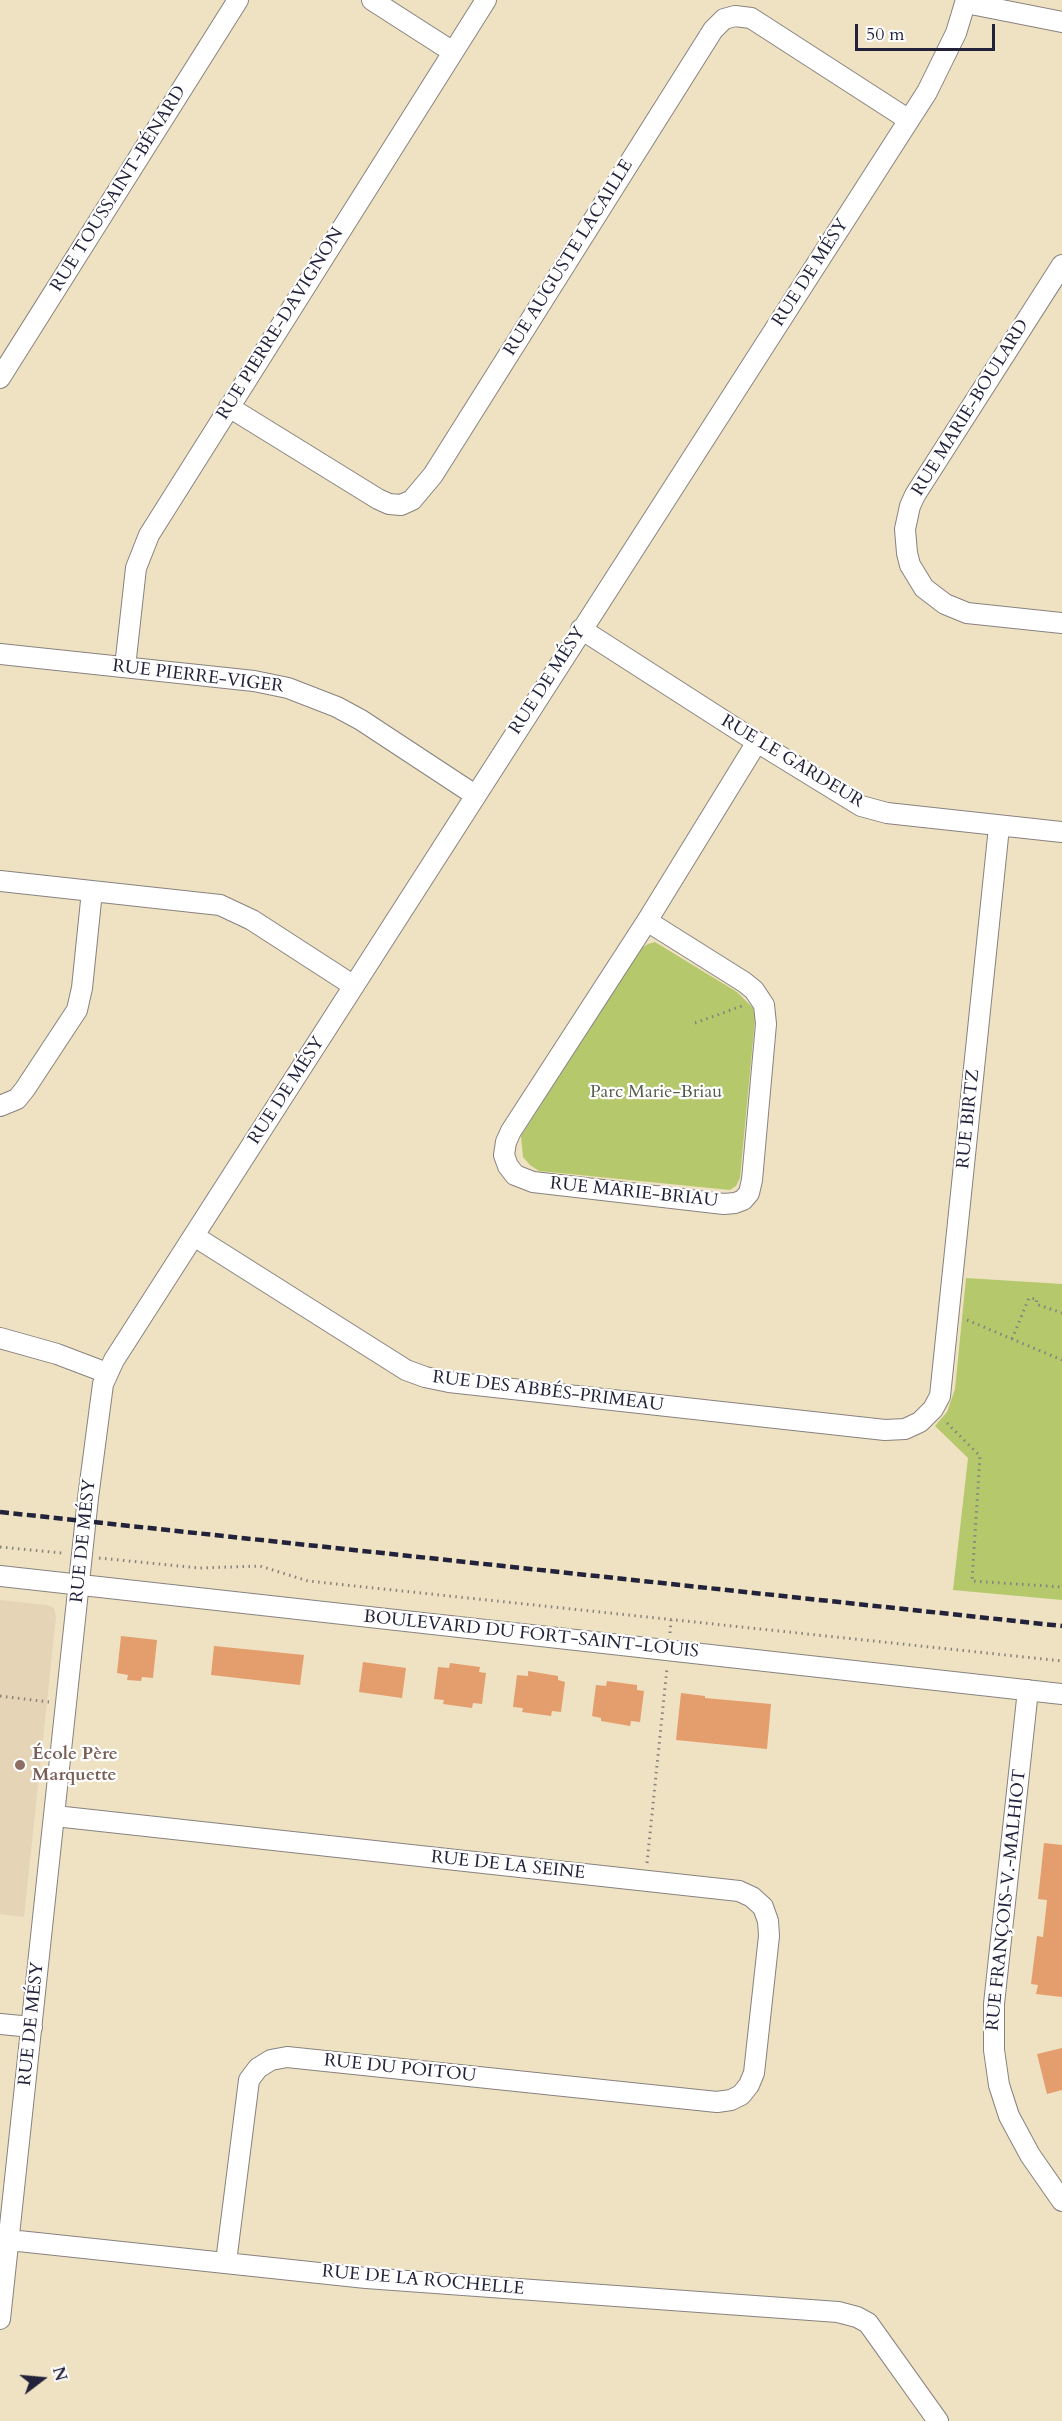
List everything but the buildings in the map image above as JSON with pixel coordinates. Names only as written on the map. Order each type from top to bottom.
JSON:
[{"type":"street","name":"RUE TOUSSAINT-BÉNARD","points":[[0,378],[237,0]]},
{"type":"street","points":[[372,0],[453,52]]},
{"type":"street","name":"RUE PIERRE-DAVIGNON","points":[[125,667],[136,568],[153,527],[486,0]]},
{"type":"street","points":[[966,1],[1062,22]]},
{"type":"street","name":"RUE DE MÉSY","points":[[0,2319],[100,1394],[107,1373],[909,120],[943,61],[966,1]]},
{"type":"street","name":"RUE AUGUSTE LACAILLE","points":[[230,407],[378,500],[401,505],[412,500],[433,475],[713,30],[724,19],[735,16],[751,18],[909,120]]},
{"type":"street","name":"RUE MARIE-BOULARD","points":[[1062,265],[915,495],[906,517],[905,529],[910,565],[924,588],[945,604],[967,612],[1062,623]]},
{"type":"street","name":"RUE LE GARDEUR","points":[[581,630],[861,806],[871,810],[999,827],[1062,832]]},
{"type":"street","name":"RUE PIERRE-VIGER","points":[[0,654],[254,681],[288,688],[312,696],[361,720],[475,795]]},
{"type":"street","name":"RUE MARIE-BRIAU","points":[[647,921],[744,982],[754,990],[764,1005],[766,1024],[752,1180],[749,1193],[743,1200],[735,1203],[724,1204],[533,1182],[515,1175],[504,1155],[511,1131],[647,921],[757,742]]},
{"type":"street","name":"RUE BIRTZ","points":[[937,1413],[999,827]]},
{"type":"street","points":[[0,881],[208,903],[231,909],[252,920],[354,986]]},
{"type":"street","points":[[0,1106],[17,1099],[77,1010],[82,988],[93,891]]},
{"type":"street","name":"RUE DES ABBÉS-PRIMEAU","points":[[194,1236],[406,1370],[425,1377],[461,1384],[885,1430],[905,1429],[937,1413]]},
{"type":"street","points":[[0,1338],[57,1354],[107,1373]]},
{"type":"street","name":"BOULEVARD DU FORT-SAINT-LOUIS","points":[[0,1576],[1062,1694]]},
{"type":"street","name":"RUE FRANÇOIS-V.-MALHIOT","points":[[1028,1690],[994,2004],[994,2050],[999,2085],[1009,2116],[1030,2155],[1062,2201]]},
{"type":"street","name":"RUE DE LA SEINE","points":[[55,1816],[739,1891],[752,1897],[763,1907],[768,1921],[769,1936],[754,2073],[749,2085],[741,2095]]},
{"type":"street","points":[[0,2024],[32,2027]]},
{"type":"street","name":"RUE DU POITOU","points":[[226,2262],[249,2080],[258,2068],[271,2060],[287,2057],[717,2102],[731,2100],[741,2095]]},
{"type":"street","name":"RUE DE LA ROCHELLE","points":[[9,2240],[366,2278],[838,2312],[857,2317],[868,2323],[938,2421]]},
{"type":"path","points":[[696,1023],[747,1005]]},
{"type":"path","points":[[1012,1339],[1029,1298],[1037,1299],[1036,1304],[1062,1313]]},
{"type":"path","points":[[959,1319],[971,1320],[1062,1360]]},
{"type":"path","points":[[937,1413],[980,1456],[972,1581],[1062,1587]]},
{"type":"path","points":[[0,1547],[64,1554]]},
{"type":"path","name":"BOULEVARD DU FORT-SAINT-LOUIS","points":[[98,1558],[199,1568],[260,1566],[308,1581],[1062,1661]]},
{"type":"path","points":[[669,1637],[671,1620]]},
{"type":"path","points":[[646,1868],[668,1668]]},
{"type":"path","points":[[0,1696],[50,1702]]},
{"type":"shaded area","name":"École Père Marquette","points":[[0,1600],[47,1605],[54,1608],[56,1617],[24,1917],[0,1914]]},
{"type":"green space","name":"Parc Marie-Briau","points":[[655,942],[737,992],[753,1008],[755,1019],[740,1178],[736,1186],[730,1190],[539,1171],[523,1157],[521,1136],[640,949]]},
{"type":"green space","points":[[966,1278],[1062,1284],[1062,1600],[953,1590],[968,1458],[935,1426],[947,1412],[955,1389]]},
{"type":"railway","points":[[0,1512],[1062,1626]]},
{"type":"place","name":"École Père Marquette","points":[[20,1765]]}]
